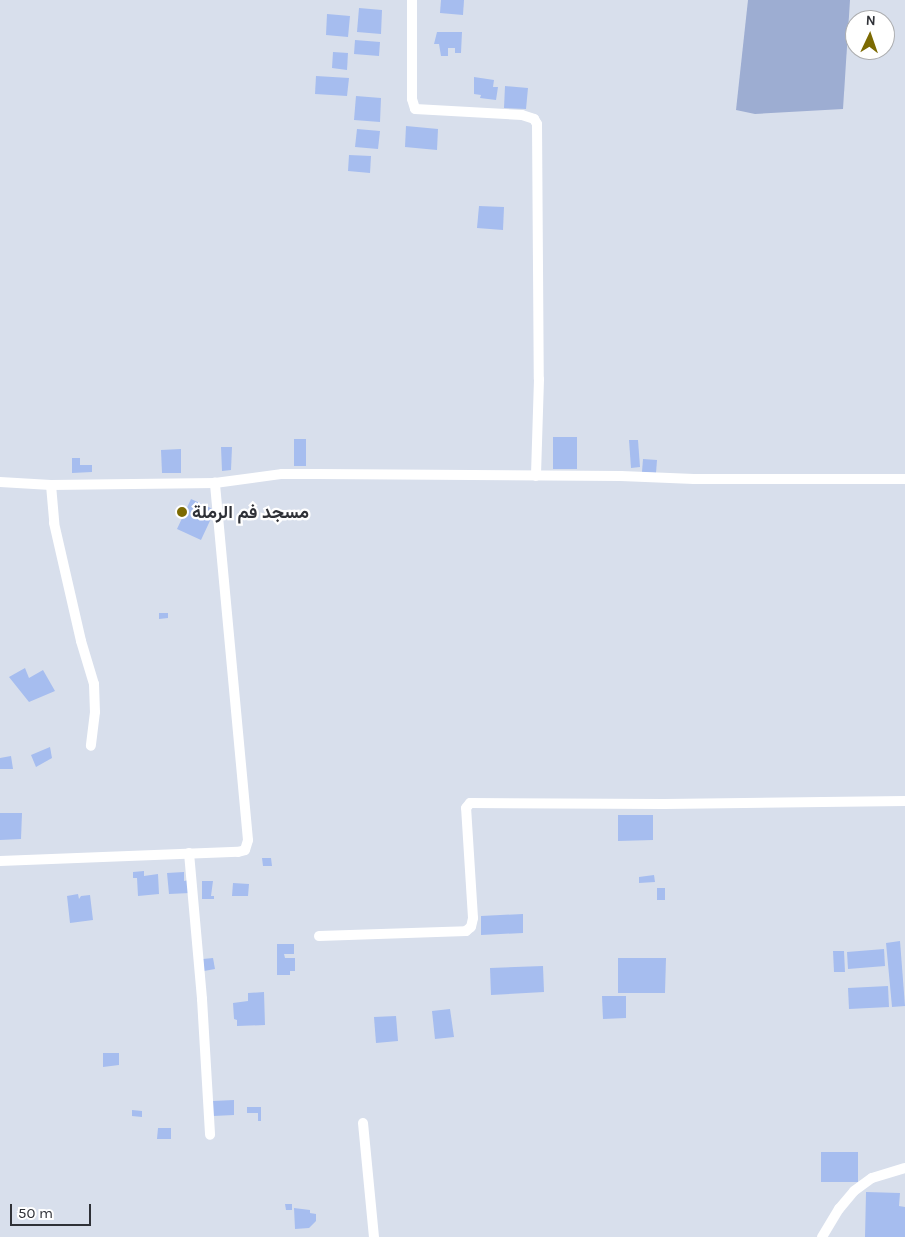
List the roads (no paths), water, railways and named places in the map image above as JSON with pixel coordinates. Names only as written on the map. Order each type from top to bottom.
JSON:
[{"type":"street","points":[[412,0],[412,99],[415,109],[522,115],[534,119],[537,124],[539,379],[536,476]]},
{"type":"street","points":[[0,482],[51,485],[215,483],[291,474],[536,476],[694,480],[905,479]]},
{"type":"street","points":[[0,861],[238,852],[245,850],[248,840],[215,483]]},
{"type":"street","points":[[51,485],[54,523],[81,641],[94,684],[95,712],[91,746]]},
{"type":"street","points":[[319,936],[466,932],[471,927],[473,918],[466,808],[470,803],[664,804],[905,801]]},
{"type":"street","points":[[189,853],[202,999],[210,1135]]},
{"type":"street","points":[[363,1123],[374,1237]]},
{"type":"street","points":[[822,1237],[839,1209],[854,1191],[872,1178],[905,1168]]},
{"type":"place","name":"مسجد فم الرملة","points":[[182,512]]}]
